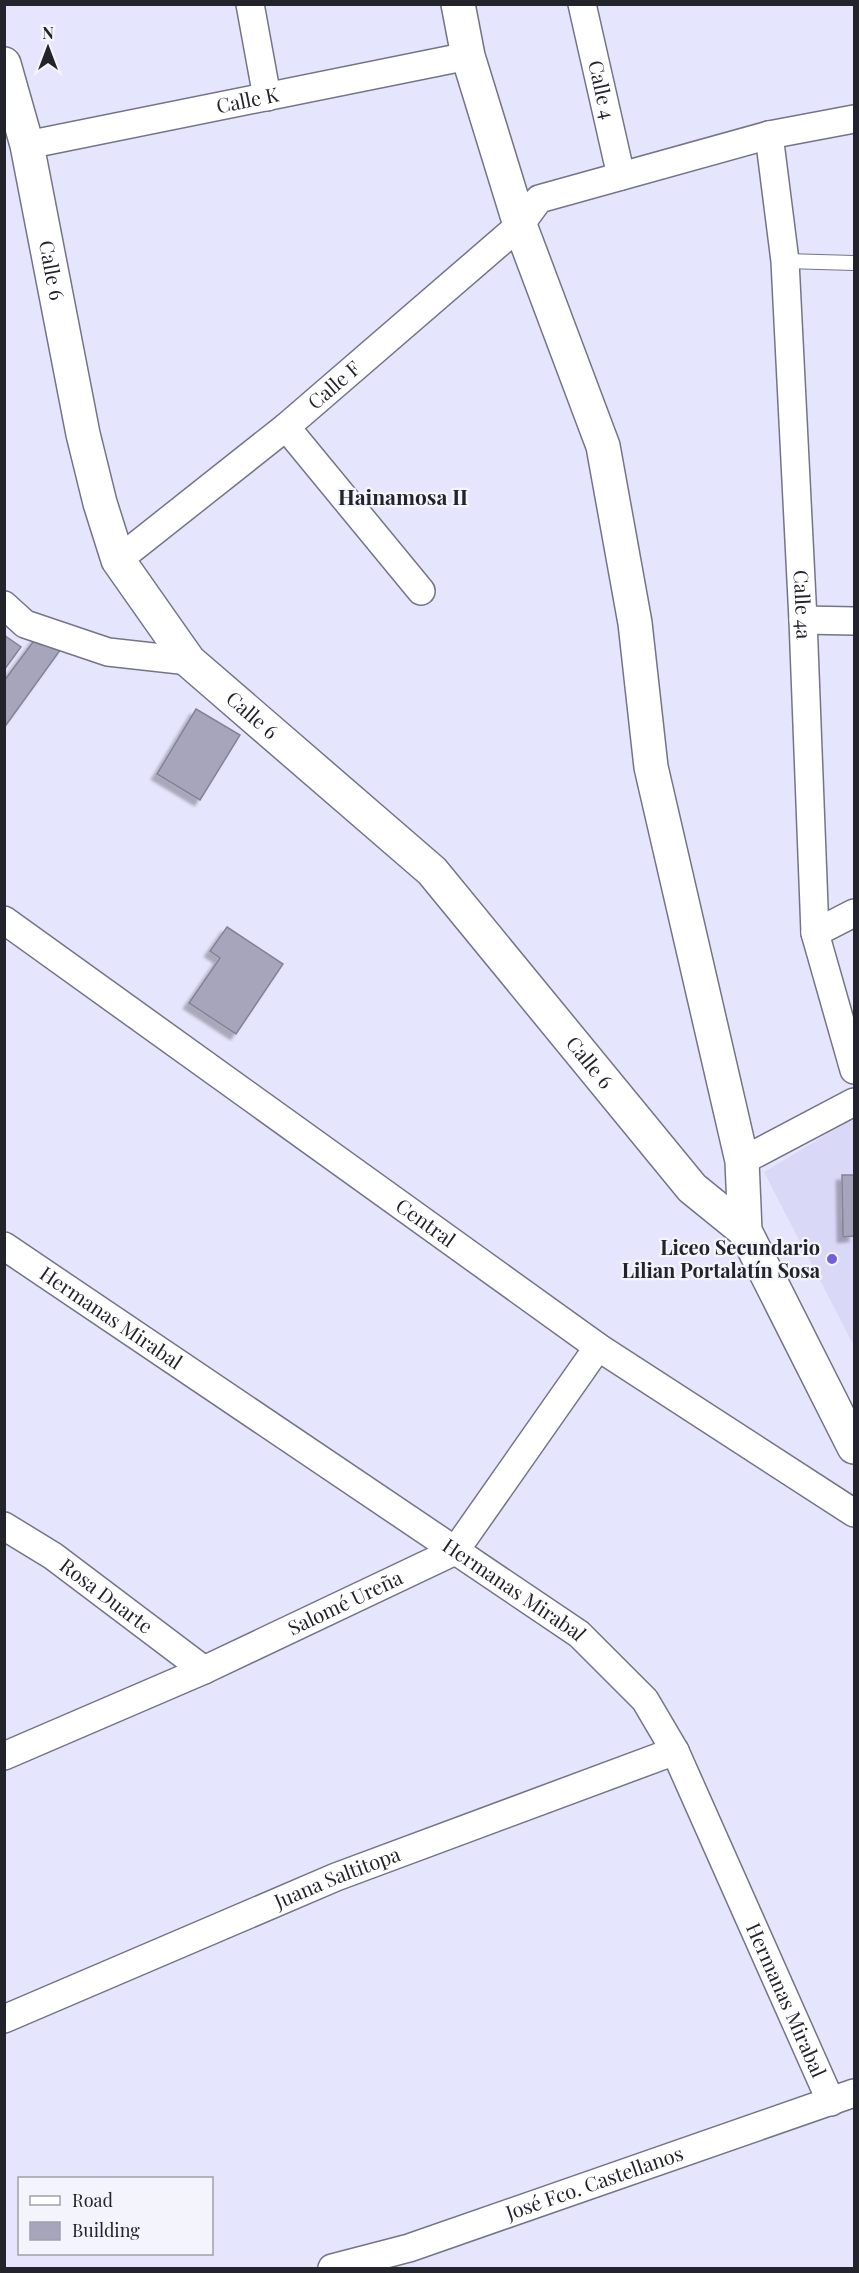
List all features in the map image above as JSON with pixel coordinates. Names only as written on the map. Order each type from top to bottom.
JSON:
[{"type":"street","points":[[250,4],[267,97]]},
{"type":"street","points":[[458,4],[468,56],[520,225],[603,446],[635,623],[651,766],[742,1161],[745,1232],[855,1447]]},
{"type":"street","name":"Calle 4","points":[[582,4],[621,176]]},
{"type":"street","name":"Calle K","points":[[27,145],[468,56]]},
{"type":"street","name":"Calle 6","points":[[4,64],[27,145],[82,435],[118,560],[189,661],[432,871],[692,1188],[745,1232]]},
{"type":"street","points":[[621,176],[769,135],[855,119]]},
{"type":"street","name":"Calle 4a","points":[[769,135],[784,261],[803,620],[815,933],[855,1070]]},
{"type":"street","name":"Calle F","points":[[118,560],[286,427],[520,225],[539,199],[621,176]]},
{"type":"street","points":[[286,427],[421,591]]},
{"type":"street","points":[[4,605],[25,624],[108,652],[189,661]]},
{"type":"street","points":[[803,620],[855,621]]},
{"type":"street","points":[[815,933],[855,913]]},
{"type":"street","name":"Central","points":[[4,920],[598,1347],[855,1513]]},
{"type":"street","points":[[742,1161],[855,1102]]},
{"type":"street","name":"Hermanas Mirabal","points":[[4,1246],[579,1634],[645,1700],[675,1751],[843,2098]]},
{"type":"street","name":"Salomé Ureña","points":[[4,1755],[204,1670],[455,1551],[598,1347]]},
{"type":"street","name":"Rosa Duarte","points":[[4,1526],[53,1556],[204,1670]]},
{"type":"street","name":"Juana Saltitopa","points":[[4,2019],[336,1877],[675,1751]]},
{"type":"street","name":"José Fco. Castellanos","points":[[333,2268],[410,2248],[843,2098]]},
{"type":"lane","points":[[784,261],[855,262]]},
{"type":"shaded area","name":"Liceo Secundario Lilian Portalatín Sosa","points":[[854,1118],[854,1346],[764,1172]]},
{"type":"building","points":[[39,634],[61,649],[6,725],[4,724],[4,681]]},
{"type":"building","points":[[4,635],[21,647],[4,670]]},
{"type":"building","points":[[196,709],[240,735],[200,800],[157,774]]},
{"type":"building","points":[[227,927],[283,964],[236,1034],[189,1003],[220,958],[210,951]]},
{"type":"building","points":[[842,1175],[854,1175],[854,1236],[843,1237]]},
{"type":"place","name":"Liceo Secundario Lilian Portalatín Sosa","points":[[832,1259]]},
{"type":"district","name":"Hainamosa II","points":[[403,498]]}]
